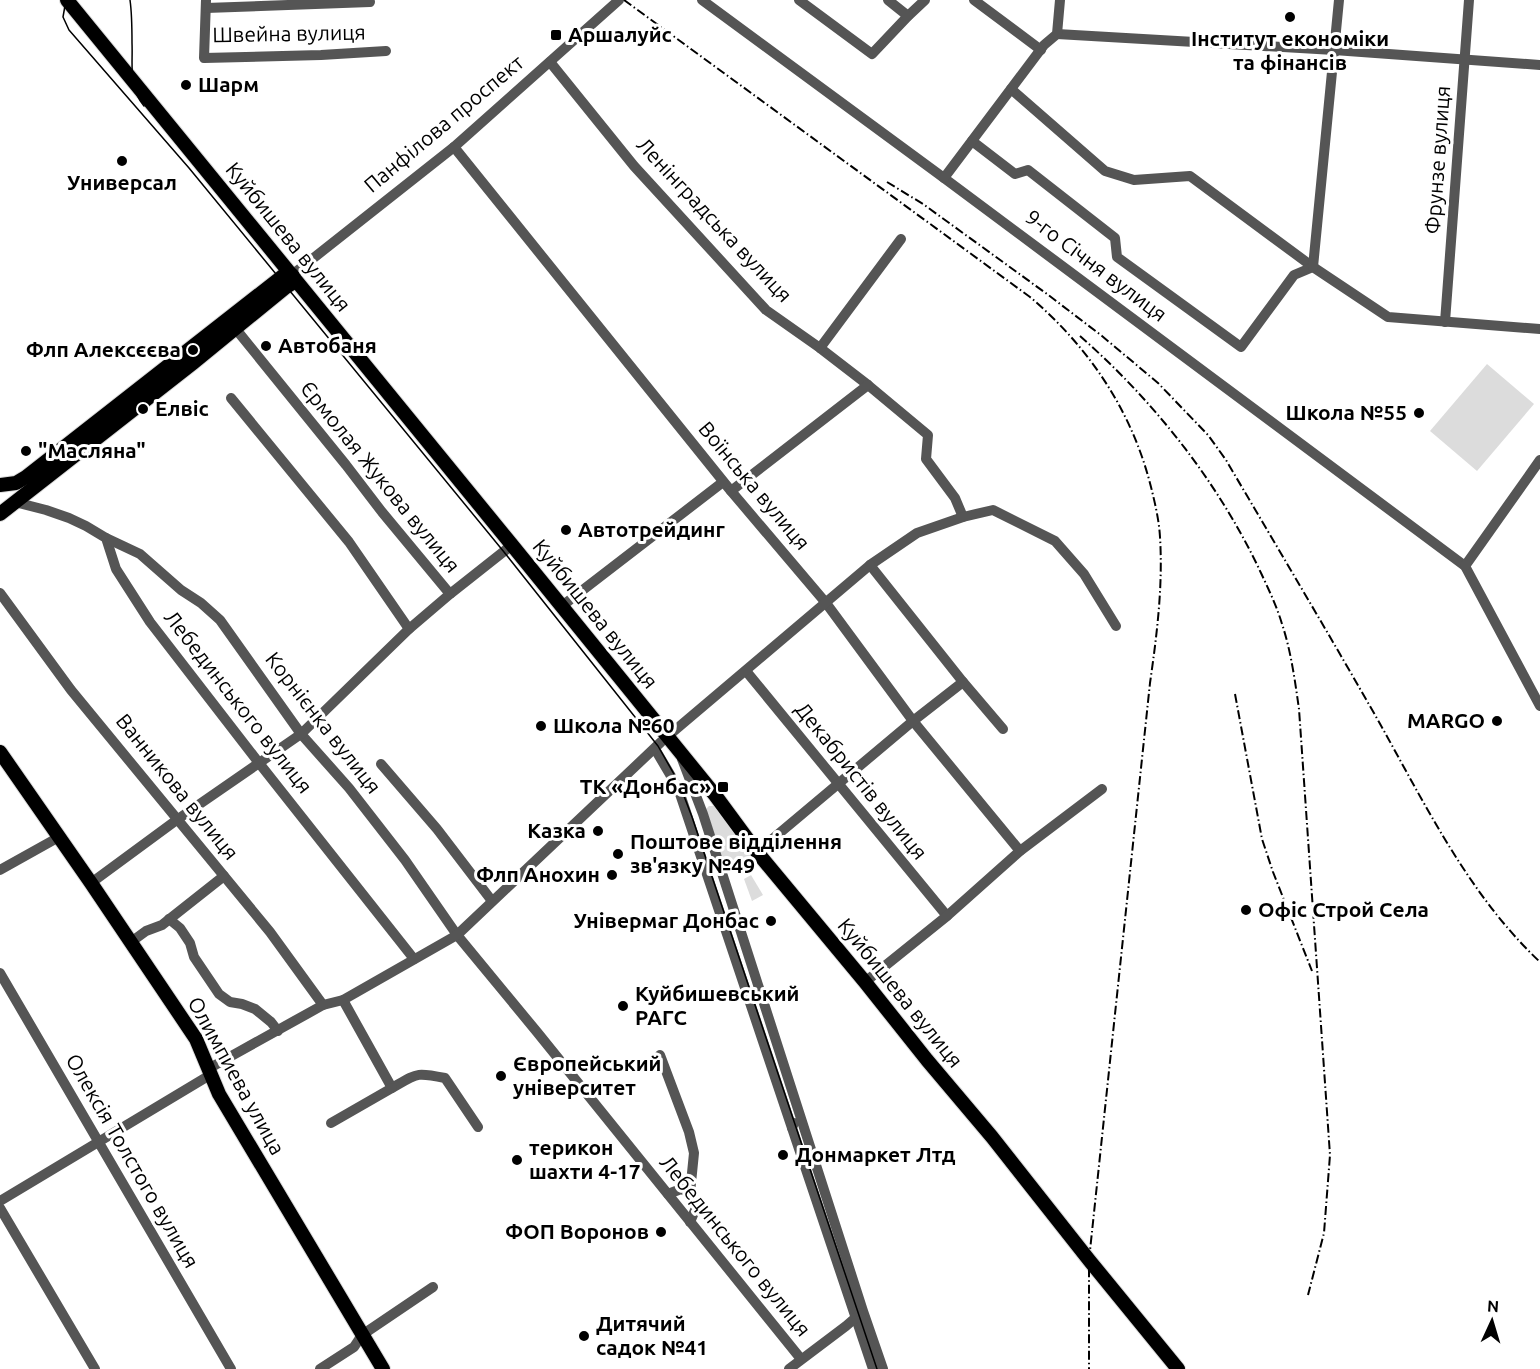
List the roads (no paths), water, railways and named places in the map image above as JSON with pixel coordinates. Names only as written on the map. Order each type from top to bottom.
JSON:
[{"type":"main road","name":"Куйбишева вулиця","points":[[67,0],[288,275],[512,544],[715,795],[757,852],[992,1137],[1178,1369]]},
{"type":"main road","points":[[0,514],[291,284],[288,275]]},
{"type":"main road","name":"Панфілова проспект","points":[[0,485],[16,483],[26,477],[288,275]]},
{"type":"main road","name":"Олимпиева улица","points":[[0,752],[196,1039],[219,1094],[383,1369]]},
{"type":"street","name":"Панфілова проспект","points":[[288,275],[454,147],[619,0]]},
{"type":"street","name":"9-го Січня вулиця","points":[[702,0],[1465,566]]},
{"type":"street","points":[[799,0],[872,54],[925,0]]},
{"type":"street","points":[[888,0],[908,15]]},
{"type":"street","points":[[974,0],[1041,50]]},
{"type":"street","points":[[944,178],[1041,50],[1057,34],[1060,0]]},
{"type":"street","points":[[1313,267],[1339,0]]},
{"type":"street","name":"Фрунзе вулиця","points":[[1445,322],[1469,0]]},
{"type":"street","name":"Швейна вулиця","points":[[370,2],[206,4],[204,58],[386,51]]},
{"type":"street","points":[[1057,34],[1540,65]]},
{"type":"street","name":"Ленінградська вулиця","points":[[550,62],[634,166],[766,310],[868,385],[928,435],[926,459],[955,498],[963,517]]},
{"type":"street","points":[[1011,89],[1105,171],[1134,180],[1190,176],[1313,267],[1388,316],[1540,329]]},
{"type":"street","points":[[972,141],[1015,174],[1028,170],[1115,238],[1117,257],[1240,346],[1294,275],[1313,267]]},
{"type":"street","name":"Воїнська вулиця","points":[[454,147],[723,482],[826,603],[913,721],[1020,851]]},
{"type":"street","points":[[820,348],[901,239]]},
{"type":"street","name":"Єрмолая Жукова вулиця","points":[[235,328],[450,594]]},
{"type":"street","points":[[731,491],[868,385]]},
{"type":"street","points":[[231,398],[349,542],[409,629]]},
{"type":"street","points":[[1540,460],[1465,566],[1540,706]]},
{"type":"street","points":[[562,606],[723,482]]},
{"type":"street","points":[[15,502],[69,518],[106,538]]},
{"type":"street","points":[[0,1201],[278,1031],[323,1005],[343,1000],[457,935],[668,737],[870,565],[917,532],[993,510],[1055,541],[1084,574],[1116,626]]},
{"type":"street","name":"Корнієнка вулиця","points":[[106,538],[140,554],[220,620],[301,734],[349,788],[405,860],[457,935]]},
{"type":"street","name":"Лебединського вулиця","points":[[106,538],[116,569],[150,622],[414,959]]},
{"type":"street","points":[[91,883],[178,819],[301,734],[409,629],[512,544]]},
{"type":"street","points":[[870,565],[1003,729]]},
{"type":"street","name":"Ванникова вулиця","points":[[0,593],[71,690],[270,932],[323,1005]]},
{"type":"street","name":"Декабристів вулиця","points":[[746,671],[947,916]]},
{"type":"street","points":[[757,852],[963,682]]},
{"type":"street","points":[[655,749],[678,788],[792,1128],[860,1314],[883,1369]]},
{"type":"street","points":[[680,753],[704,814],[800,1112],[860,1314],[873,1369]]},
{"type":"street","name":"Корнієнка вулиця","points":[[381,764],[437,829],[492,901]]},
{"type":"street","points":[[865,982],[947,916],[1020,851],[1102,789]]},
{"type":"street","points":[[0,870],[59,837]]},
{"type":"street","points":[[131,942],[146,931],[162,925],[224,876]]},
{"type":"street","points":[[169,919],[180,928],[190,943],[194,957],[219,994],[230,1002],[255,1009],[278,1031]]},
{"type":"street","name":"Лебединського вулиця","points":[[457,935],[801,1359]]},
{"type":"street","name":"Олексія Толстого вулиця","points":[[0,973],[231,1369]]},
{"type":"street","points":[[343,1000],[392,1088]]},
{"type":"street","points":[[660,1055],[689,1132],[694,1153],[690,1193]]},
{"type":"street","points":[[331,1123],[416,1074],[424,1074],[445,1078],[478,1127]]},
{"type":"street","points":[[792,1128],[800,1112]]},
{"type":"street","points":[[668,1194],[681,1189],[690,1193],[698,1203],[690,1222]]},
{"type":"street","points":[[0,1208],[95,1369]]},
{"type":"street","points":[[320,1369],[354,1347],[362,1335],[433,1287]]},
{"type":"street","points":[[789,1369],[860,1314]]},
{"type":"tram line","points":[[66,0],[63,17],[69,30],[189,168],[504,552],[658,746],[679,783],[692,817],[877,1369]]},
{"type":"tram line","points":[[130,0],[133,84],[144,106]]},
{"type":"railway","points":[[624,0],[1030,297],[1071,337],[1089,359],[1120,407],[1143,459],[1159,524],[1160,592],[1089,1260],[1089,1369]]},
{"type":"railway","points":[[887,182],[923,204],[1102,336],[1158,383],[1208,435],[1226,460],[1470,879],[1515,936],[1540,962]]},
{"type":"railway","points":[[1080,336],[1134,388],[1159,416],[1205,476],[1225,507],[1261,573],[1278,611],[1288,645],[1299,709],[1330,1155],[1324,1233],[1308,1295]]},
{"type":"railway","points":[[1235,694],[1262,839],[1312,971]]},
{"type":"place","name":"Інститут економіки та фінансів","points":[[1290,17]]},
{"type":"place","name":"Аршалуйс","points":[[556,35]]},
{"type":"place","name":"Шарм","points":[[186,85]]},
{"type":"place","name":"Универсал","points":[[122,161]]},
{"type":"place","name":"Автобаня","points":[[266,346]]},
{"type":"place","name":"Флп Алексєєва","points":[[193,350]]},
{"type":"place","name":"Елвіс","points":[[143,409]]},
{"type":"place","name":"Школа №55","points":[[1419,413]]},
{"type":"place","name":"\"Масляна\"","points":[[26,451]]},
{"type":"place","name":"Автотрейдинг","points":[[566,530]]},
{"type":"place","name":"MARGO","points":[[1497,721]]},
{"type":"place","name":"Школа №60","points":[[541,726]]},
{"type":"place","name":"ТК «Донбас»","points":[[723,787]]},
{"type":"place","name":"Казка","points":[[598,831]]},
{"type":"place","name":"Поштове відділення зв'язку №49","points":[[618,854]]},
{"type":"place","name":"Флп Анохин","points":[[612,875]]},
{"type":"place","name":"Офіс Строй Села","points":[[1246,910]]},
{"type":"place","name":"Універмаг Донбас","points":[[771,921]]},
{"type":"place","name":"Куйбишевський РАГС","points":[[623,1006]]},
{"type":"place","name":"Європейський університет","points":[[501,1076]]},
{"type":"place","name":"Донмаркет Лтд","points":[[783,1155]]},
{"type":"place","name":"терикон шахти 4-17","points":[[517,1160]]},
{"type":"place","name":"ФОП Воронов","points":[[661,1232]]},
{"type":"place","name":"Дитячий садок №41","points":[[584,1336]]}]
